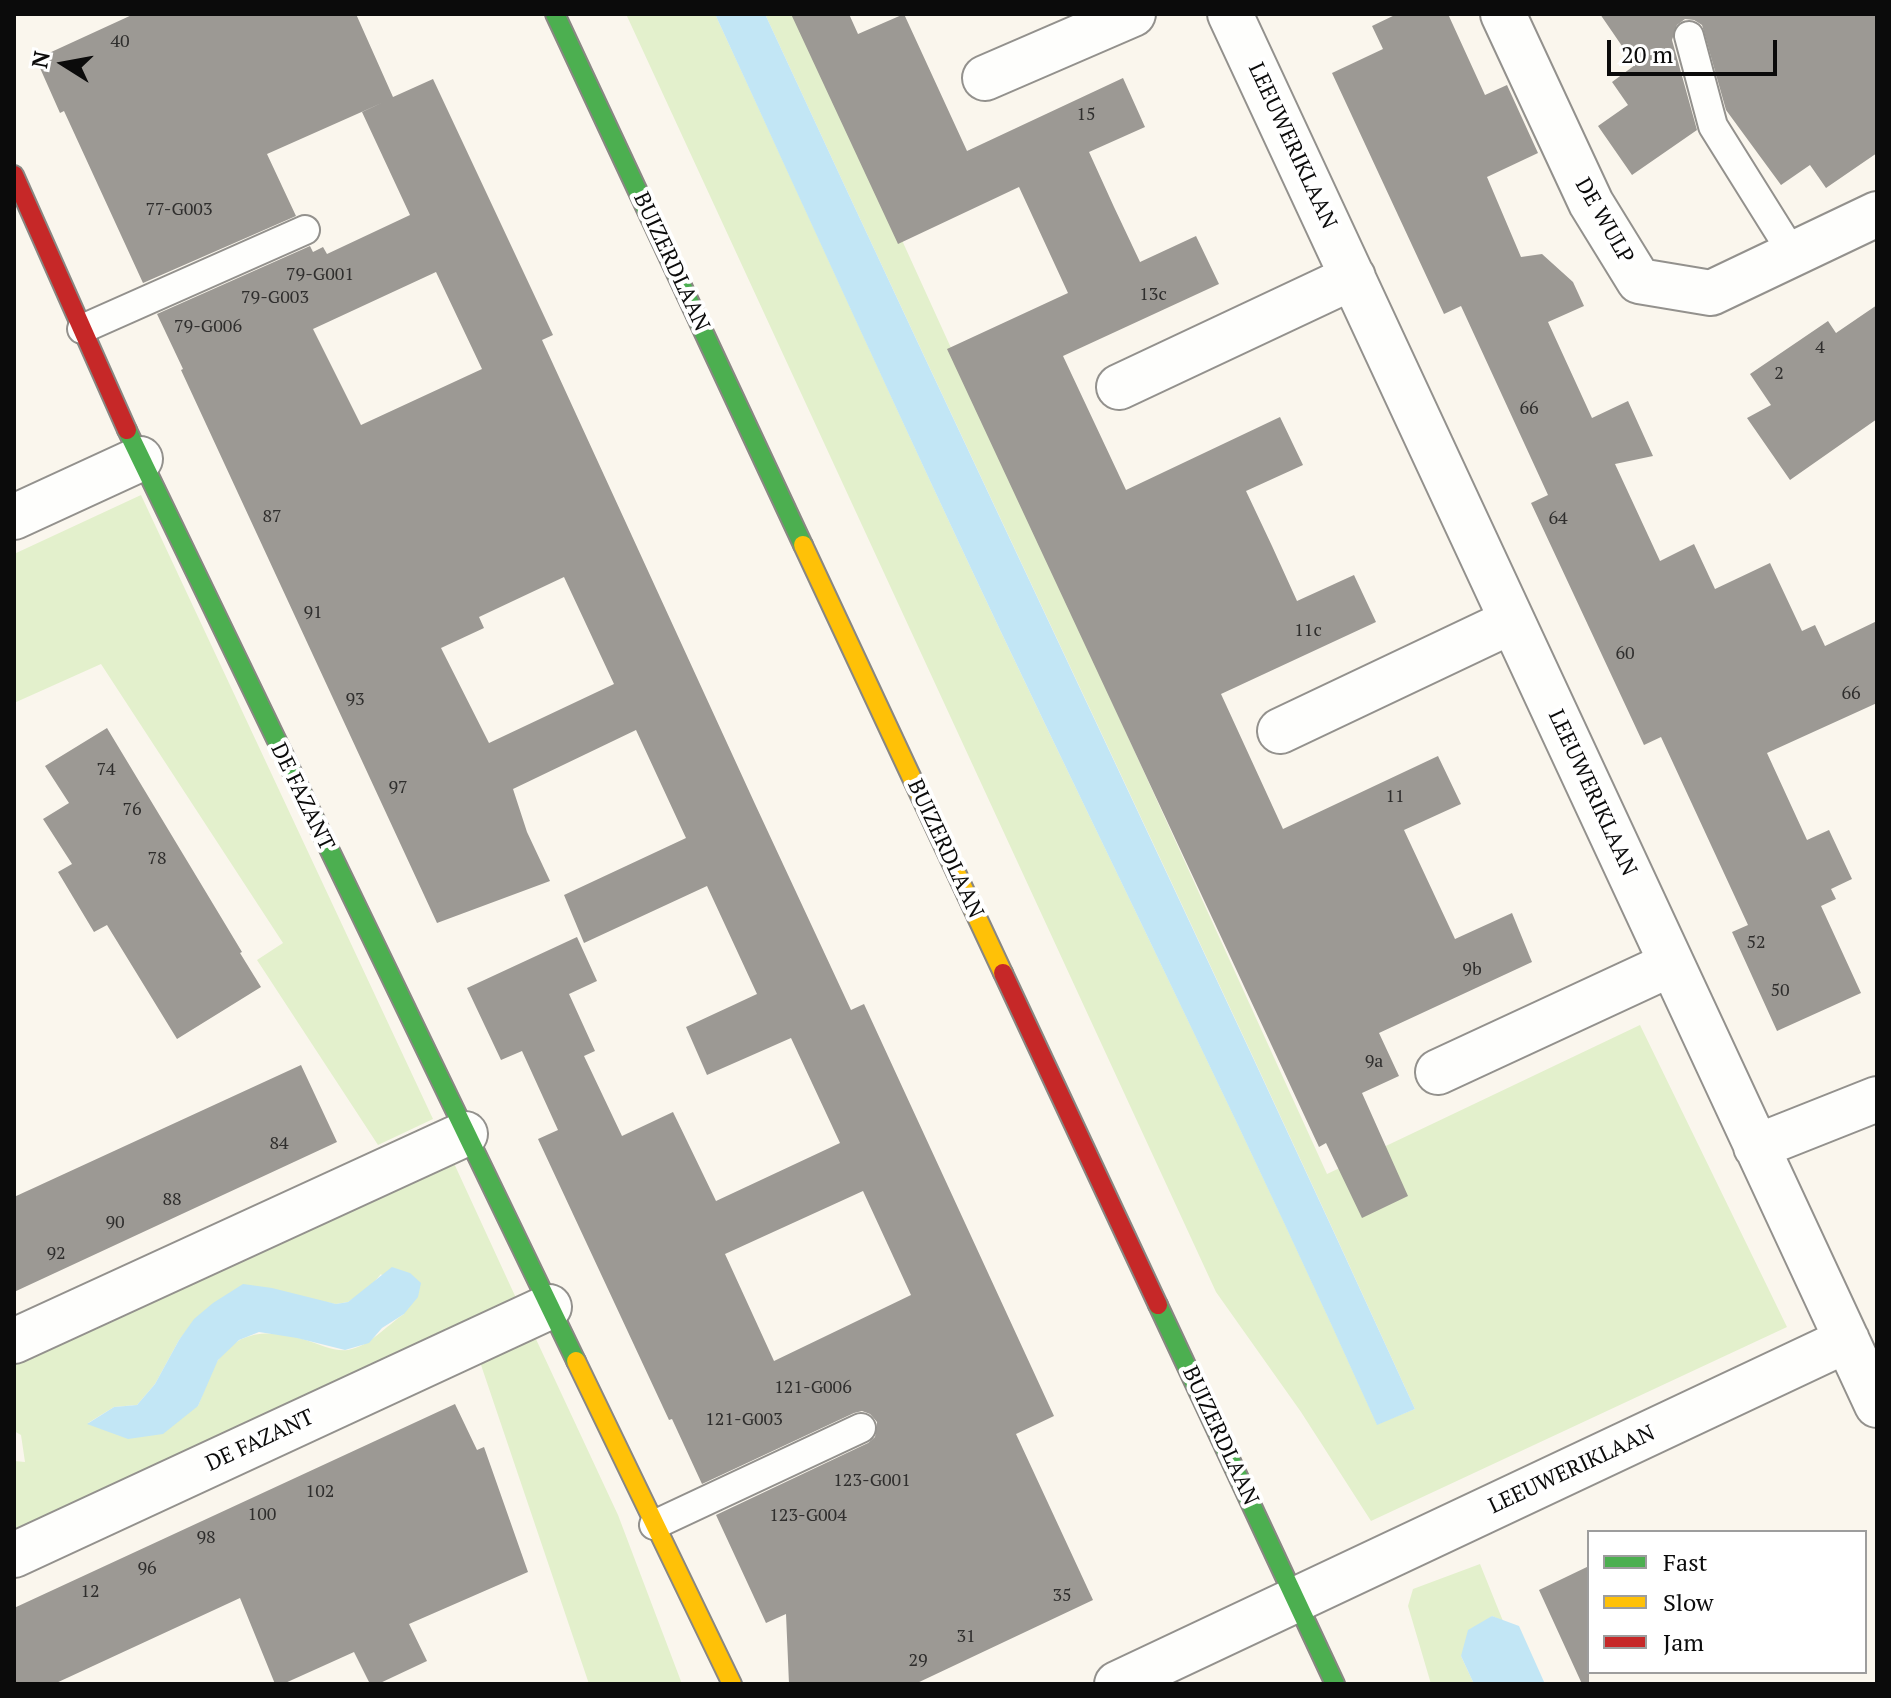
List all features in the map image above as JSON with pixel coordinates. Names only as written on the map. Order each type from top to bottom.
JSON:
[{"type":"street","name":"BUIZERDLAAN","points":[[555,14],[1335,1684]]},
{"type":"street","points":[[985,78],[1133,14]]},
{"type":"street","name":"LEEUWERIKLAAN","points":[[1230,14],[1877,1405]]},
{"type":"street","name":"DE WULP","points":[[1503,14],[1591,203],[1639,281],[1711,293],[1877,214]]},
{"type":"street","name":"DE FAZANT","points":[[14,175],[140,459],[732,1684]]},
{"type":"street","points":[[1119,387],[1353,277]]},
{"type":"street","points":[[14,517],[140,459]]},
{"type":"street","points":[[1280,731],[1512,621]]},
{"type":"street","points":[[1438,1072],[1671,964]]},
{"type":"street","points":[[1756,1147],[1877,1099]]},
{"type":"street","points":[[14,1341],[465,1134]]},
{"type":"street","name":"DE FAZANT","points":[[14,1555],[549,1307]]},
{"type":"street","name":"LEEUWERIKLAAN","points":[[1130,1681],[1847,1340]]},
{"type":"lane","points":[[1689,36],[1713,126],[1793,254]]},
{"type":"lane","points":[[82,329],[305,230]]},
{"type":"lane","points":[[654,1525],[861,1428]]},
{"type":"green space","points":[[626,14],[715,14],[965,555],[1239,1126],[1377,1424],[1415,1409],[765,14],[799,14],[1327,1174],[1640,1025],[1787,1327],[1371,1521],[1301,1412],[1216,1292]]},
{"type":"green space","points":[[141,495],[433,1119],[378,1145],[257,960],[283,943],[101,664],[14,703],[14,554]]},
{"type":"green space","points":[[452,1159],[516,1298],[14,1530],[14,1461],[25,1462],[21,1435],[14,1431],[14,1361]],"holes":[[[381,1274],[404,1314],[371,1340],[348,1350],[332,1349],[281,1334],[247,1337],[236,1342],[218,1360],[198,1406],[88,1423],[114,1407],[137,1405],[155,1384],[179,1340],[201,1314],[310,1299],[336,1304],[348,1302],[368,1289]]]},
{"type":"green space","points":[[535,1337],[618,1515],[682,1684],[589,1684],[480,1362]]},
{"type":"green space","points":[[1480,1564],[1503,1621],[1492,1616],[1461,1656],[1474,1684],[1431,1684],[1408,1606],[1413,1589]]},
{"type":"water","points":[[715,14],[765,14],[1415,1409],[1377,1425],[1239,1126],[965,555]]},
{"type":"water","points":[[392,1267],[410,1273],[421,1283],[418,1297],[404,1314],[382,1328],[369,1343],[345,1350],[259,1332],[239,1340],[218,1360],[198,1406],[163,1434],[128,1439],[87,1424],[114,1407],[137,1405],[155,1384],[194,1319],[243,1284],[336,1304],[348,1302]]},
{"type":"water","points":[[1492,1616],[1519,1626],[1545,1684],[1474,1684],[1461,1656],[1468,1630]]},
{"type":"building","points":[[134,14],[356,14],[393,97],[433,79],[553,335],[542,340],[755,804],[851,1010],[864,1004],[1054,1416],[1016,1434],[1093,1600],[915,1684],[789,1684],[786,1614],[766,1623],[716,1515],[868,1443],[875,1437],[877,1422],[870,1414],[862,1411],[854,1413],[702,1484],[538,1139],[558,1130],[522,1051],[501,1060],[467,988],[577,937],[597,981],[569,994],[595,1051],[584,1056],[622,1136],[673,1112],[716,1201],[840,1143],[791,1038],[707,1075],[686,1027],[757,994],[707,886],[584,943],[564,895],[686,838],[636,730],[513,789],[527,832],[550,881],[437,923],[157,314],[310,246],[313,252],[323,247],[327,254],[410,215],[362,112],[384,102],[267,154],[296,216],[143,283],[64,111],[60,113],[36,59]],"holes":[[[436,272],[482,369],[361,425],[313,329]],[[564,577],[614,684],[489,743],[441,648],[484,628],[479,617]],[[863,1191],[911,1295],[774,1361],[725,1254]]]},
{"type":"building","points":[[791,14],[849,14],[858,34],[904,14],[967,151],[1123,78],[1145,127],[1089,152],[1114,207],[1140,262],[1196,236],[1219,284],[1063,356],[1126,490],[1280,417],[1303,465],[1246,491],[1297,601],[1354,575],[1376,622],[1221,694],[1283,829],[1438,756],[1461,804],[1404,830],[1455,939],[1512,913],[1532,962],[1379,1033],[1399,1076],[1362,1093],[1408,1196],[1362,1218],[1326,1143],[1319,1147],[947,349],[1068,293],[1019,187],[898,244]]},
{"type":"building","points":[[1397,14],[1448,14],[1485,95],[1507,85],[1538,153],[1487,177],[1521,257],[1542,254],[1573,282],[1584,306],[1548,322],[1592,418],[1628,401],[1653,456],[1615,464],[1660,561],[1694,544],[1715,589],[1770,563],[1802,631],[1815,625],[1825,646],[1877,621],[1877,703],[1767,753],[1807,840],[1829,830],[1852,879],[1831,889],[1836,899],[1821,906],[1861,993],[1777,1031],[1732,932],[1748,925],[1661,737],[1644,745],[1531,503],[1548,495],[1461,306],[1444,314],[1332,73],[1383,49],[1372,26]]},
{"type":"building","points":[[1600,14],[1877,14],[1877,153],[1826,188],[1810,165],[1781,185],[1726,110],[1702,25],[1685,19],[1677,25],[1672,40],[1697,130],[1632,175],[1598,126],[1628,105],[1612,82],[1635,65]]},
{"type":"building","points":[[1877,305],[1877,419],[1790,480],[1747,418],[1771,405],[1750,374],[1828,321],[1836,333]]},
{"type":"building","points":[[107,728],[261,987],[177,1039],[107,925],[94,932],[58,872],[72,864],[43,819],[69,803],[45,766]]},
{"type":"building","points":[[301,1065],[337,1142],[14,1292],[14,1197]]},
{"type":"building","points":[[455,1404],[477,1450],[484,1447],[528,1572],[409,1624],[427,1661],[378,1684],[370,1684],[354,1652],[283,1684],[275,1684],[240,1598],[54,1684],[14,1684],[14,1608]]},
{"type":"building","points":[[1587,1567],[1589,1684],[1582,1684],[1539,1590]]},
{"type":"traffic: fast","points":[[555,14],[803,545]]},
{"type":"traffic: fast","points":[[127,430],[576,1361]]},
{"type":"traffic: fast","points":[[1158,1305],[1335,1684]]},
{"type":"traffic: slow","points":[[803,545],[1003,973]]},
{"type":"traffic: slow","points":[[576,1361],[732,1684]]},
{"type":"traffic: jam","points":[[14,175],[127,430]]},
{"type":"traffic: jam","points":[[1003,973],[1158,1305]]}]
